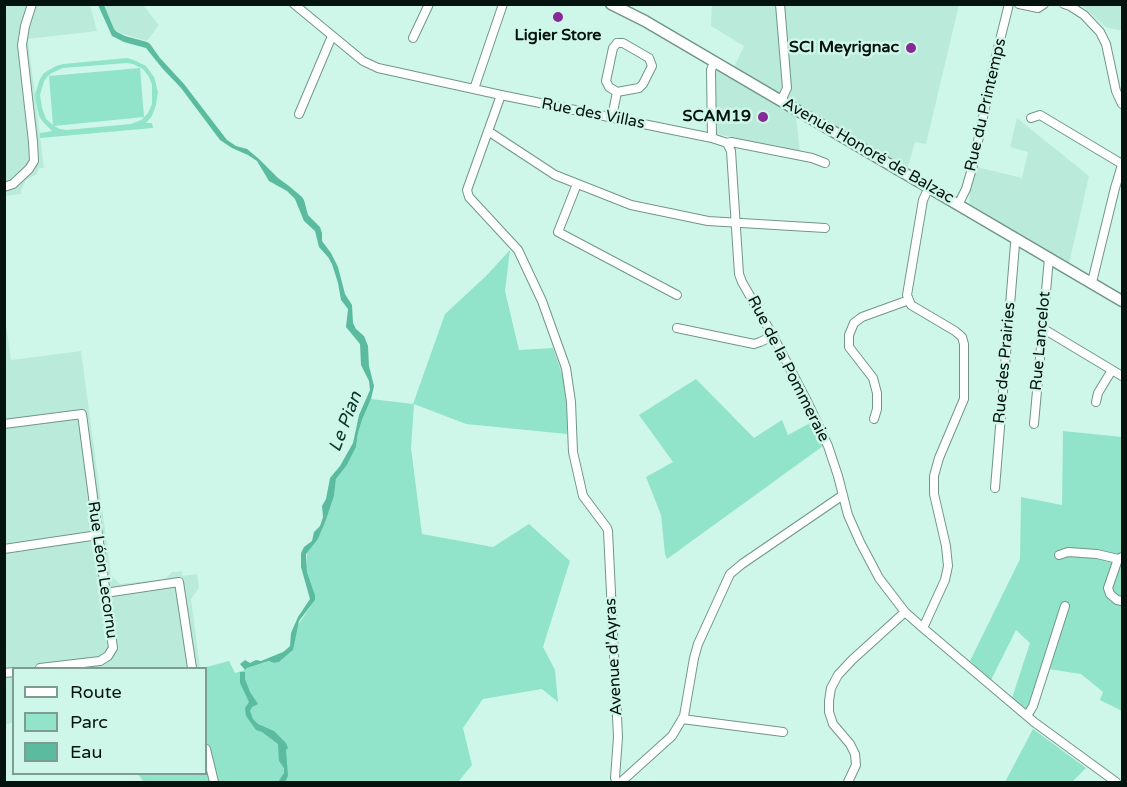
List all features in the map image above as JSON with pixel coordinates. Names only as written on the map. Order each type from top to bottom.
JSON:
[{"type":"main road","name":"Avenue Honoré de Balzac","points":[[611,4],[645,21],[1122,301]]},
{"type":"street","points":[[4,188],[13,184],[34,161],[22,45],[32,4]]},
{"type":"street","name":"Rue des Villas","points":[[294,4],[363,61],[378,68],[712,138]]},
{"type":"street","points":[[413,38],[429,4]]},
{"type":"street","points":[[474,89],[503,4]]},
{"type":"street","points":[[780,4],[787,88],[781,101]]},
{"type":"street","name":"Rue du Printemps","points":[[958,205],[966,189],[973,165],[1009,4]]},
{"type":"street","points":[[1019,4],[1038,8],[1044,4]]},
{"type":"street","points":[[1064,4],[1084,15],[1100,32],[1106,44],[1116,90],[1122,104]]},
{"type":"street","points":[[299,114],[332,36]]},
{"type":"street","points":[[617,43],[623,43],[649,58],[652,66],[639,88],[617,92],[609,87],[606,81],[614,48],[617,43]]},
{"type":"street","points":[[714,62],[711,70],[712,138],[825,163]]},
{"type":"street","points":[[612,117],[617,92]]},
{"type":"street","points":[[501,95],[488,131],[555,175],[576,184],[631,205],[708,221],[825,228]]},
{"type":"street","points":[[1031,118],[1040,115],[1122,164],[1119,190],[1092,282]]},
{"type":"street","name":"Avenue d'Ayras","points":[[488,131],[467,190],[469,197],[518,250],[542,301],[566,368],[571,402],[573,452],[583,496],[608,531],[618,737],[615,778],[619,783]]},
{"type":"street","name":"Rue de la Pommeraie","points":[[727,143],[731,151],[739,274],[808,403],[828,446],[848,515],[879,578],[905,612],[923,628],[1027,716],[1116,783]]},
{"type":"street","points":[[576,184],[558,231],[677,295]]},
{"type":"street","points":[[923,628],[945,580],[948,566],[946,546],[934,494],[934,476],[939,458],[964,399],[962,337],[911,305],[907,295],[923,200],[928,187]]},
{"type":"street","name":"Rue des Prairies","points":[[995,488],[1016,239]]},
{"type":"street","name":"Rue Lancelot","points":[[1034,424],[1049,258]]},
{"type":"street","points":[[874,419],[877,409],[877,393],[873,378],[849,346],[849,335],[854,323],[862,317],[909,300]]},
{"type":"street","points":[[677,328],[754,344],[773,336]]},
{"type":"street","points":[[1042,328],[1122,376]]},
{"type":"street","points":[[1096,402],[1098,393],[1112,370]]},
{"type":"street","name":"Rue Léon Lecornu","points":[[4,424],[82,414],[113,648],[108,656],[100,661],[55,667]]},
{"type":"street","points":[[619,783],[672,736],[684,716],[698,644],[730,574],[843,495]]},
{"type":"street","points":[[4,549],[98,535]]},
{"type":"street","points":[[1059,555],[1068,552],[1120,558],[1108,588],[1110,594],[1122,601]]},
{"type":"street","points":[[105,592],[179,582],[192,667]]},
{"type":"street","points":[[1027,716],[1033,706],[1065,606]]},
{"type":"street","points":[[848,783],[856,765],[855,754],[850,744],[833,724],[829,712],[831,688],[838,675],[852,660],[905,612]]},
{"type":"street","points":[[682,719],[783,732]]},
{"type":"street","points":[[207,753],[214,783]]},
{"type":"shaded area","points":[[4,5],[90,5],[97,31],[28,39],[44,168],[39,168],[37,174],[26,180],[21,194],[5,196]]},
{"type":"shaded area","points":[[104,5],[143,5],[159,25],[147,41],[120,33],[114,29]]},
{"type":"shaded area","points":[[712,5],[959,5],[926,144],[915,142],[905,177],[796,116],[800,152],[717,134],[714,72],[734,67],[744,46],[711,26]]},
{"type":"shaded area","points":[[1081,5],[1122,5],[1122,31],[1106,27]]},
{"type":"shaded area","points":[[1017,118],[1089,176],[1069,264],[970,204],[969,195],[977,167],[1022,178],[1028,152],[1010,147]]},
{"type":"shaded area","points":[[4,310],[11,360],[81,351],[111,575],[120,584],[165,579],[172,572],[182,571],[182,576],[197,574],[199,588],[191,599],[200,667],[12,667],[12,722],[5,725]]},
{"type":"green space","points":[[127,58],[146,66],[154,77],[158,92],[152,116],[146,123],[152,123],[153,128],[40,138],[40,133],[52,131],[39,116],[35,94],[44,73],[63,64]],"holes":[[[127,63],[143,69],[152,85],[152,104],[144,117],[140,68],[49,76],[53,125],[46,119],[40,95],[44,81],[48,76],[52,73],[63,68]],[[144,117],[131,124],[66,130],[54,126]]]},
{"type":"green space","points":[[510,250],[505,291],[519,350],[553,348],[563,377],[567,407],[567,434],[466,424],[414,404],[411,448],[422,534],[493,547],[529,524],[570,561],[543,647],[555,670],[558,702],[542,689],[483,699],[463,728],[472,765],[458,782],[141,782],[143,781],[139,775],[207,775],[207,667],[229,661],[235,673],[270,661],[279,662],[292,651],[298,625],[314,601],[315,595],[307,572],[307,552],[318,539],[326,520],[334,496],[336,479],[347,465],[356,447],[362,420],[371,399],[413,404],[445,314]]},
{"type":"green space","points":[[696,379],[754,438],[782,420],[788,435],[812,422],[823,446],[667,559],[661,515],[646,477],[673,462],[639,415]]},
{"type":"green space","points":[[1063,431],[1122,437],[1122,711],[1100,700],[1103,692],[1081,674],[1048,669],[1034,715],[1012,698],[1030,643],[1016,630],[991,680],[970,661],[1020,559],[1021,497],[1062,505]]},
{"type":"green space","points":[[1033,729],[1086,768],[1072,782],[1005,782]]},
{"type":"water","points":[[98,5],[104,5],[117,32],[150,44],[227,140],[247,149],[302,197],[308,215],[320,227],[322,241],[338,267],[345,294],[352,305],[353,323],[364,336],[368,346],[369,366],[374,386],[371,399],[362,420],[356,447],[347,465],[336,479],[334,496],[326,520],[318,539],[306,554],[307,572],[315,600],[299,621],[293,650],[279,662],[269,661],[245,670],[240,664],[245,660],[250,663],[256,660],[261,661],[288,648],[298,617],[310,599],[301,567],[301,553],[304,547],[312,541],[314,532],[320,526],[323,517],[322,506],[326,499],[330,478],[353,443],[359,415],[370,390],[369,381],[361,365],[360,344],[346,327],[348,309],[341,300],[332,264],[319,247],[315,231],[304,221],[295,199],[287,191],[269,181],[257,161],[220,140],[181,88],[146,48],[112,36]]},
{"type":"water","points":[[240,672],[245,672],[250,692],[258,704],[250,711],[253,719],[258,724],[274,731],[286,743],[288,776],[285,782],[278,782],[284,773],[284,768],[279,761],[278,744],[256,730],[246,716],[245,708],[249,702],[240,683]]},
{"type":"place","name":"Ligier Store","points":[[558,17]]},
{"type":"place","name":"SCI Meyrignac","points":[[911,48]]},
{"type":"place","name":"SCAM19","points":[[763,117]]},
{"type":"water label","name":"Le Pian","points":[[346,422]]}]
